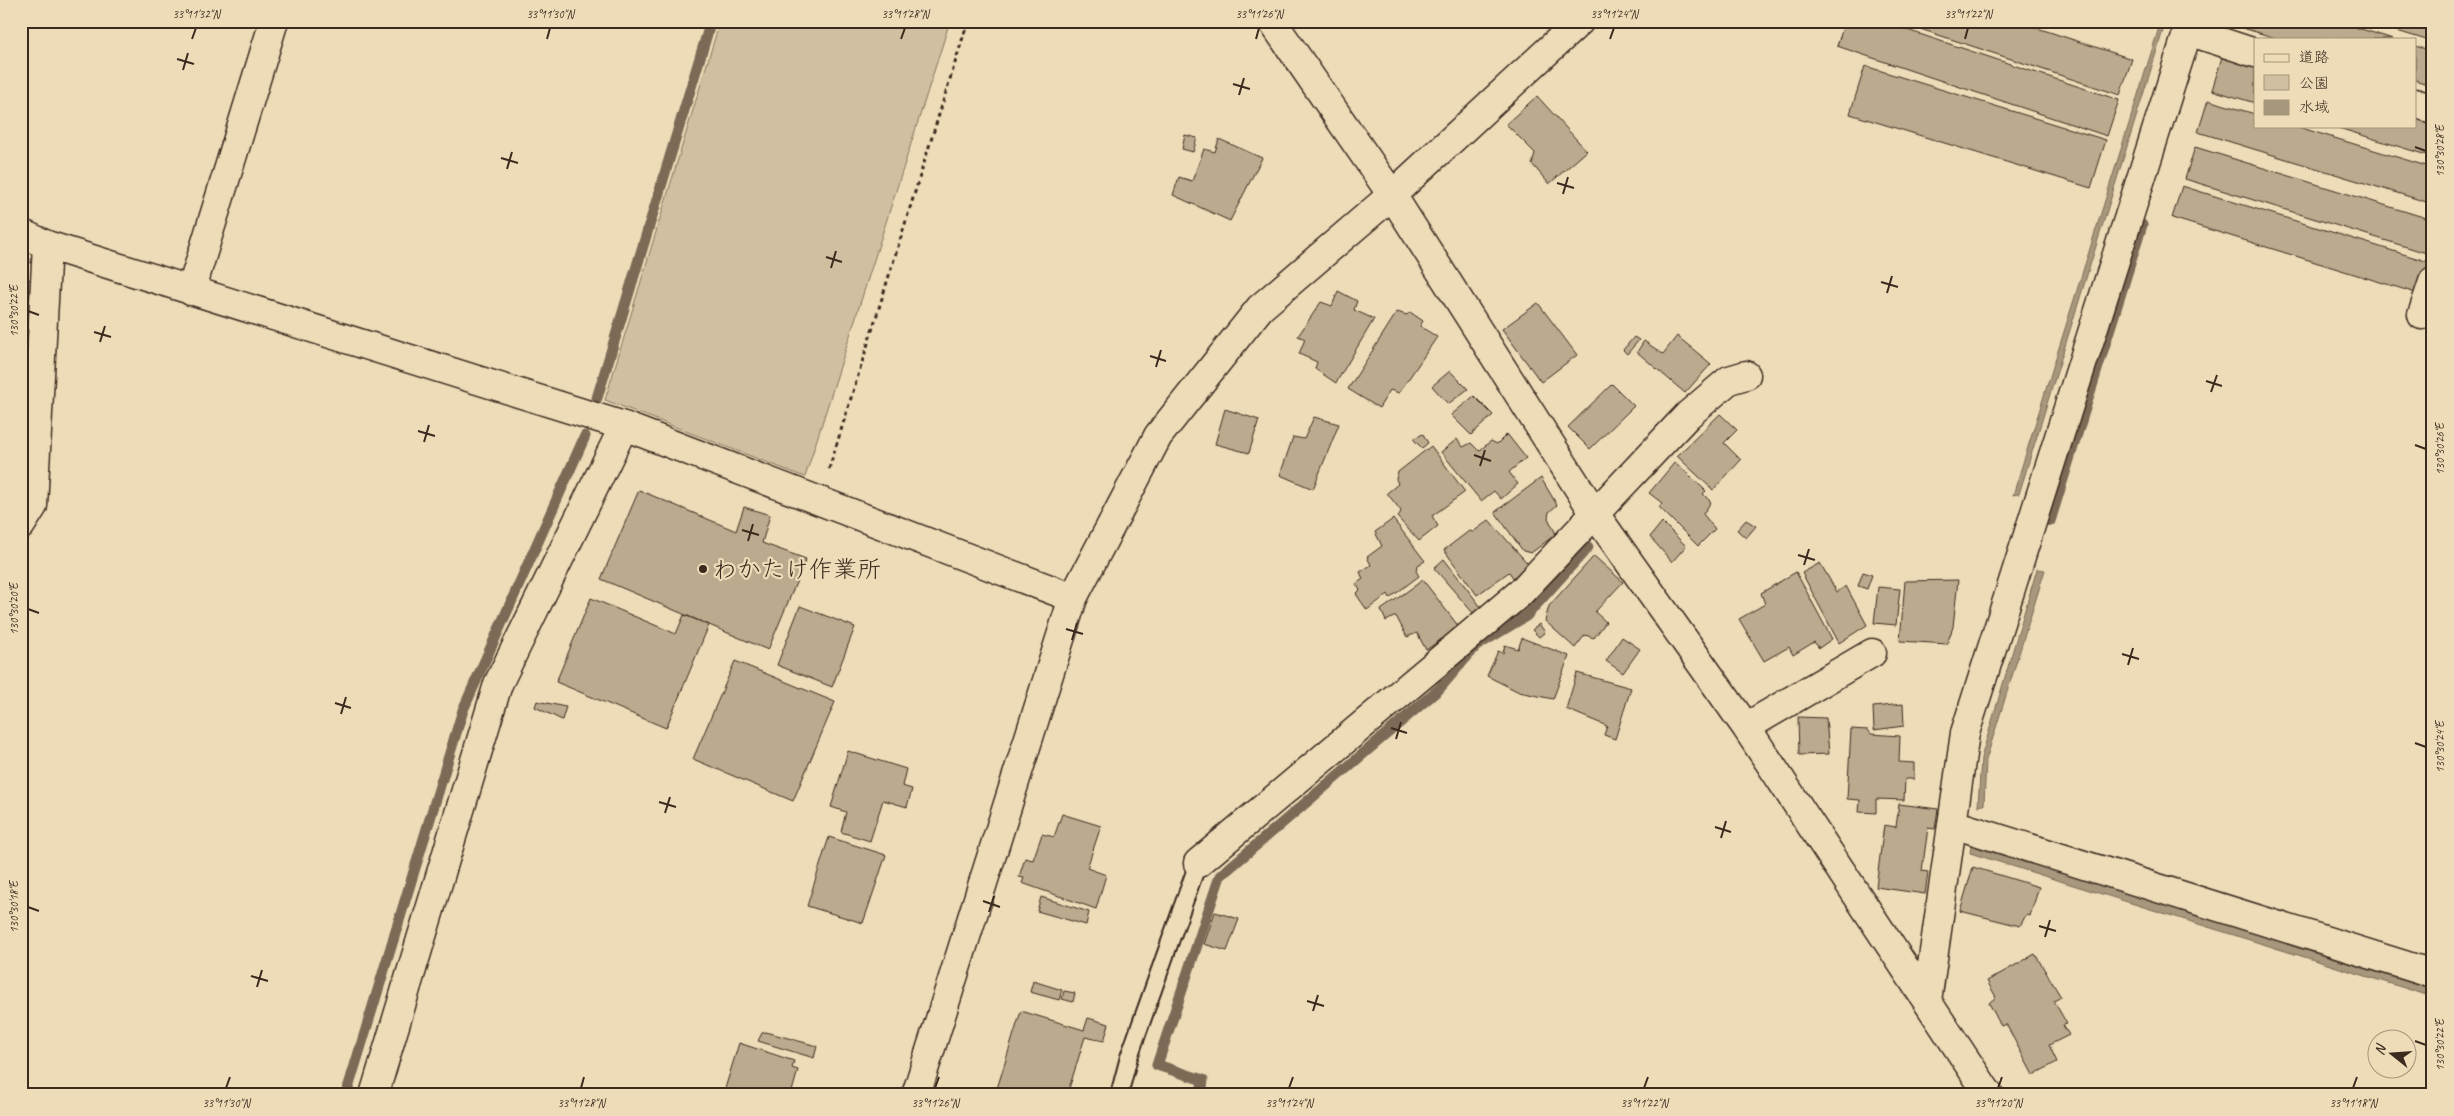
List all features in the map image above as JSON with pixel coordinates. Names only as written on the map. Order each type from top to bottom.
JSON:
[{"type":"street","points":[[191,291],[274,21]]},
{"type":"street","points":[[1272,21],[1392,195],[1595,514],[1746,727],[1989,1095]]},
{"type":"street","points":[[916,1095],[1072,598],[1158,436],[1260,308],[1392,195],[1580,21]]},
{"type":"street","points":[[1928,1001],[1965,733],[2190,26],[2254,53]]},
{"type":"street","points":[[2416,103],[2433,109]]},
{"type":"street","points":[[21,233],[47,246],[624,426],[1072,598]]},
{"type":"street","points":[[21,525],[33,506],[47,246]]},
{"type":"street","points":[[2422,315],[2433,282]]},
{"type":"street","points":[[1198,863],[1520,593],[1688,414],[1729,380],[1746,375]]},
{"type":"street","points":[[374,1095],[498,684],[624,426]]},
{"type":"street","points":[[1746,727],[1872,653]]},
{"type":"street","points":[[1953,824],[2433,974]]},
{"type":"lane","points":[[1118,1095],[1129,1058],[1198,863]]},
{"type":"path","points":[[819,501],[968,21]]},
{"type":"green space","points":[[720,21],[950,21],[805,477],[605,400]]},
{"type":"water","points":[[2161,21],[2166,21],[2019,494],[2013,495]]},
{"type":"water","points":[[2037,569],[2045,570],[1986,760],[1984,805],[1978,806],[1981,758]]},
{"type":"water","points":[[1972,839],[1978,841],[1978,846],[2433,990],[2433,997],[1970,853]]},
{"type":"building","points":[[1845,21],[1880,21],[2119,100],[2107,136],[1837,46]]},
{"type":"building","points":[[1896,21],[2016,21],[2132,59],[2120,95]]},
{"type":"building","points":[[2234,21],[2336,21],[2390,38],[2276,38],[2233,25]]},
{"type":"building","points":[[2364,21],[2433,21],[2433,42]]},
{"type":"building","points":[[2416,46],[2433,51],[2433,86],[2416,80]]},
{"type":"building","points":[[2222,57],[2254,68],[2254,103],[2212,90]]},
{"type":"building","points":[[1865,66],[2106,140],[2091,188],[1850,114]]},
{"type":"building","points":[[1537,96],[1587,151],[1549,184],[1532,164],[1535,153],[1506,124]]},
{"type":"building","points":[[2208,100],[2254,114],[2254,128],[2302,128],[2433,168],[2433,204],[2198,132]]},
{"type":"building","points":[[2416,116],[2433,122],[2433,157],[2339,128],[2416,128]]},
{"type":"building","points":[[1185,135],[1197,138],[1193,152],[1182,149]]},
{"type":"building","points":[[1219,139],[1262,158],[1230,221],[1173,195],[1179,177],[1192,181],[1204,149],[1215,152]]},
{"type":"building","points":[[2195,147],[2433,220],[2433,255],[2185,179]]},
{"type":"building","points":[[2182,186],[2429,262],[2419,294],[2172,218]]},
{"type":"building","points":[[21,277],[31,280],[34,294],[21,330]]},
{"type":"building","points":[[1338,291],[1357,301],[1354,310],[1374,319],[1336,383],[1315,369],[1317,362],[1299,354],[1305,339],[1298,336],[1321,302],[1332,306]]},
{"type":"building","points":[[1538,303],[1577,355],[1541,382],[1502,329]]},
{"type":"building","points":[[1397,312],[1407,315],[1410,312],[1423,321],[1420,326],[1437,337],[1399,393],[1390,390],[1379,408],[1348,389]]},
{"type":"building","points":[[1677,336],[1711,364],[1685,393],[1637,352],[1644,341],[1663,354]]},
{"type":"building","points":[[1634,337],[1639,340],[1627,354],[1623,350]]},
{"type":"building","points":[[1450,371],[1468,389],[1448,404],[1432,386]]},
{"type":"building","points":[[1612,384],[1634,406],[1590,449],[1568,427]]},
{"type":"building","points":[[1474,396],[1493,415],[1471,435],[1451,415]]},
{"type":"building","points":[[1225,409],[1259,420],[1249,453],[1215,444]]},
{"type":"building","points":[[1720,414],[1737,430],[1724,443],[1741,460],[1713,490],[1677,456]]},
{"type":"building","points":[[1314,417],[1339,424],[1313,489],[1280,475],[1293,437],[1304,439]]},
{"type":"building","points":[[1423,434],[1428,443],[1422,448],[1413,439]]},
{"type":"building","points":[[1507,434],[1526,458],[1509,472],[1518,484],[1501,499],[1494,491],[1481,501],[1441,452],[1457,439],[1463,447],[1471,443],[1479,451],[1491,441],[1497,444]]},
{"type":"building","points":[[1431,446],[1465,492],[1432,516],[1438,526],[1419,541],[1398,518],[1401,511],[1387,493],[1398,484],[1396,479],[1398,472]]},
{"type":"building","points":[[1675,462],[1706,491],[1703,494],[1711,502],[1703,514],[1715,529],[1698,546],[1659,507],[1662,503],[1649,493]]},
{"type":"building","points":[[1541,478],[1557,505],[1549,512],[1548,518],[1556,534],[1531,553],[1523,551],[1495,512]]},
{"type":"building","name":"わかたけ作業所","points":[[639,490],[736,531],[744,507],[770,515],[762,543],[806,559],[768,650],[601,579]]},
{"type":"building","points":[[1393,519],[1425,561],[1418,565],[1416,571],[1419,576],[1390,598],[1388,594],[1367,610],[1356,594],[1360,590],[1356,584],[1363,579],[1360,572],[1371,565],[1367,557],[1382,546],[1375,532]]},
{"type":"building","points":[[1489,520],[1529,565],[1514,579],[1509,572],[1477,595],[1444,550],[1469,531],[1473,532]]},
{"type":"building","points":[[1746,520],[1756,526],[1746,538],[1737,530]]},
{"type":"building","points":[[1662,522],[1686,546],[1672,562],[1650,537]]},
{"type":"building","points":[[1594,556],[1623,582],[1595,612],[1606,622],[1594,638],[1585,635],[1575,648],[1545,621],[1549,606]]},
{"type":"building","points":[[1444,559],[1481,607],[1473,613],[1434,568]]},
{"type":"building","points":[[1820,563],[1837,592],[1846,586],[1867,625],[1839,643],[1802,573]]},
{"type":"building","points":[[1796,572],[1832,639],[1819,648],[1814,642],[1793,655],[1789,647],[1764,661],[1739,619],[1765,604],[1761,593]]},
{"type":"building","points":[[1863,572],[1872,575],[1867,589],[1858,586]]},
{"type":"building","points":[[1423,580],[1459,627],[1426,650],[1417,633],[1407,637],[1396,616],[1386,621],[1381,610]]},
{"type":"building","points":[[1958,580],[1953,627],[1947,644],[1900,641],[1905,581]]},
{"type":"building","points":[[1878,587],[1900,589],[1896,625],[1874,623]]},
{"type":"building","points":[[591,598],[676,634],[684,615],[709,625],[666,728],[556,682]]},
{"type":"building","points":[[800,606],[855,627],[832,687],[777,665]]},
{"type":"building","points":[[1539,624],[1545,632],[1539,637],[1532,630]]},
{"type":"building","points":[[1622,637],[1640,649],[1623,673],[1606,661]]},
{"type":"building","points":[[1522,638],[1569,656],[1553,699],[1519,692],[1487,676],[1498,651],[1503,653],[1505,645],[1518,649]]},
{"type":"building","points":[[735,661],[835,702],[793,801],[693,759]]},
{"type":"building","points":[[1577,673],[1631,688],[1615,739],[1604,735],[1607,726],[1566,709]]},
{"type":"building","points":[[537,701],[566,707],[562,720],[535,707]]},
{"type":"building","points":[[1903,704],[1904,726],[1874,730],[1873,707]]},
{"type":"building","points":[[1798,717],[1826,718],[1829,754],[1799,755]]},
{"type":"building","points":[[1851,729],[1868,730],[1871,734],[1900,736],[1899,762],[1914,763],[1914,779],[1905,779],[1904,800],[1876,799],[1876,813],[1859,812],[1860,800],[1847,799]]},
{"type":"building","points":[[848,751],[906,769],[902,786],[912,789],[907,807],[883,800],[870,841],[841,832],[846,812],[831,807]]},
{"type":"building","points":[[1899,804],[1938,809],[1935,829],[1928,828],[1922,871],[1928,872],[1925,894],[1876,887],[1884,825],[1896,827]]},
{"type":"building","points":[[1062,814],[1101,826],[1087,868],[1106,875],[1096,909],[1022,883],[1024,878],[1019,877],[1025,858],[1033,860],[1042,834],[1054,837]]},
{"type":"building","points":[[829,837],[886,855],[863,923],[807,906]]},
{"type":"building","points":[[1973,867],[2039,887],[2030,916],[2026,915],[2020,926],[1960,911]]},
{"type":"building","points":[[1041,897],[1089,912],[1086,925],[1037,911]]},
{"type":"building","points":[[1215,912],[1239,919],[1227,951],[1204,944]]},
{"type":"building","points":[[2035,954],[2061,997],[2054,1001],[2067,1024],[2063,1025],[2069,1035],[2049,1045],[2057,1062],[2033,1075],[2006,1024],[2001,1026],[1989,1003],[1996,997],[1987,981]]},
{"type":"building","points":[[1033,981],[1062,990],[1059,1000],[1030,992]]},
{"type":"building","points":[[1064,991],[1075,993],[1073,1002],[1062,999]]},
{"type":"building","points":[[1021,1011],[1084,1030],[1088,1018],[1109,1024],[1104,1041],[1085,1037],[1067,1095],[995,1095]]},
{"type":"building","points":[[766,1032],[817,1046],[814,1058],[758,1041],[762,1033]]},
{"type":"building","points":[[739,1043],[794,1061],[792,1068],[798,1070],[791,1095],[723,1095]]},
{"type":"waterway","points":[[597,398],[711,21]]},
{"type":"waterway","points":[[2050,521],[2142,225]]},
{"type":"waterway","points":[[346,1095],[463,710],[585,436]]},
{"type":"waterway","points":[[1201,1095],[1203,1080],[1157,1065],[1220,876],[1439,689],[1476,646],[1526,616],[1588,547]]},
{"type":"place","name":"わかたけ作業所","points":[[703,569]]}]
